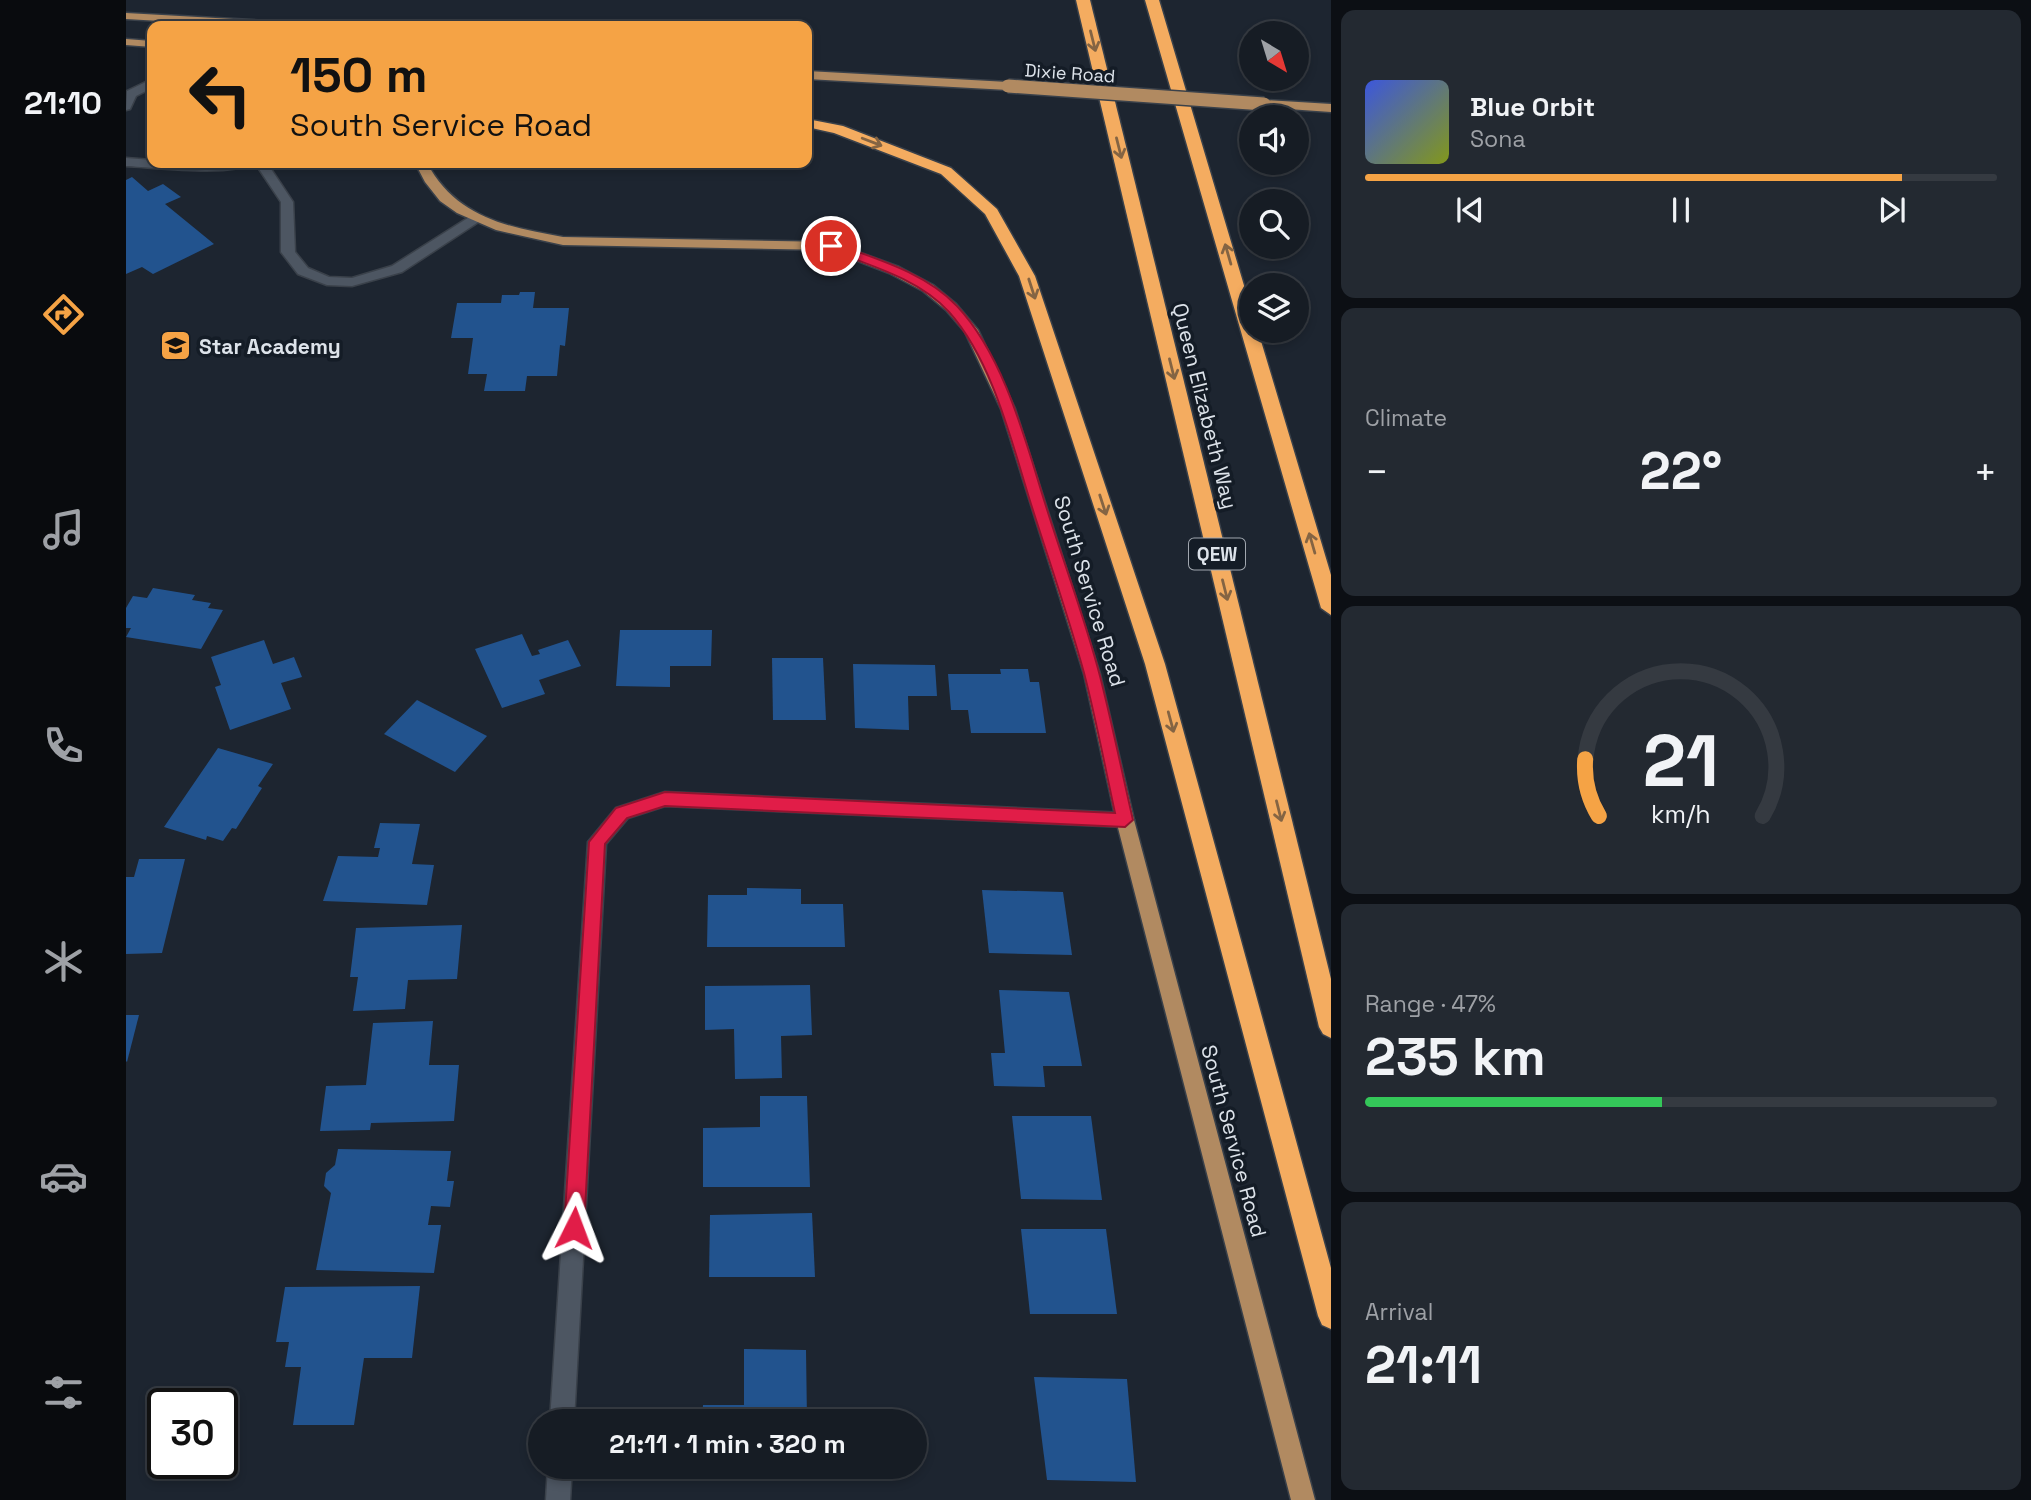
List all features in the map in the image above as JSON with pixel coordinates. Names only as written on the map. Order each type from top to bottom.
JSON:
[{"type":"highway","name":"Queen Elizabeth Way","points":[[1083,0],[1331,1027]]},
{"type":"highway","points":[[1152,0],[1331,608]]},
{"type":"highway","points":[[812,124],[838,129],[946,171],[991,212],[1027,276],[1155,664],[1331,1316]]},
{"type":"main road","points":[[126,16],[214,21]]},
{"type":"main road","points":[[126,42],[147,44]]},
{"type":"main road","name":"Dixie Road","points":[[812,75],[1331,108]]},
{"type":"main road","name":"South Service Road","points":[[423,168],[444,197],[476,219],[523,234],[563,241],[831,246],[894,270],[928,288],[951,307],[971,330],[1008,409],[1092,674],[1125,820],[1303,1500]]},
{"type":"street","points":[[126,106],[131,94],[147,86]]},
{"type":"street","points":[[126,162],[147,163]]},
{"type":"street","points":[[264,168],[287,202],[288,252],[303,271],[327,281],[352,282],[397,269],[476,219]]},
{"type":"street","points":[[563,1409],[597,842],[622,813],[665,799],[1125,820]]},
{"type":"street","points":[[558,1500],[559,1479]]},
{"type":"building","points":[[132,177],[148,191],[163,184],[181,197],[165,204],[214,244],[153,274],[142,267],[126,274],[126,180]]},
{"type":"building","points":[[520,292],[535,292],[533,308],[569,308],[565,346],[560,345],[557,376],[527,376],[525,391],[484,391],[487,374],[468,374],[473,338],[451,338],[457,303],[501,303],[502,295],[519,295]]},
{"type":"building","points":[[153,588],[195,595],[192,600],[211,603],[208,608],[223,610],[201,649],[126,637],[131,628],[126,628],[126,608],[133,596],[147,598]]},
{"type":"building","points":[[620,630],[712,630],[711,666],[670,666],[670,687],[616,686]]},
{"type":"building","points":[[522,634],[532,656],[540,654],[538,650],[568,640],[581,666],[539,680],[545,694],[502,708],[475,649]]},
{"type":"building","points":[[264,640],[273,664],[294,657],[302,677],[281,683],[291,709],[230,730],[215,687],[221,685],[211,657]]},
{"type":"building","points":[[772,658],[823,658],[826,720],[773,720]]},
{"type":"building","points":[[853,664],[935,665],[937,696],[908,696],[909,730],[855,728]]},
{"type":"building","points":[[1000,669],[1028,669],[1030,682],[1039,682],[1046,733],[971,733],[968,710],[951,710],[948,674],[1001,674]]},
{"type":"building","points":[[417,700],[487,736],[455,772],[384,734]]},
{"type":"building","points":[[218,748],[273,764],[258,786],[262,788],[236,829],[232,828],[223,841],[207,836],[206,840],[164,827]]},
{"type":"building","points":[[380,823],[420,824],[412,864],[434,865],[427,905],[323,901],[338,856],[378,857],[380,848],[374,848]]},
{"type":"building","points":[[139,859],[185,859],[162,953],[126,954],[126,877],[134,877]]},
{"type":"building","points":[[747,888],[801,889],[801,904],[843,904],[845,947],[707,947],[708,895],[747,895]]},
{"type":"building","points":[[982,890],[1063,892],[1072,955],[989,953]]},
{"type":"building","points":[[462,925],[457,979],[408,980],[405,1009],[353,1011],[358,977],[350,977],[356,928]]},
{"type":"building","points":[[810,985],[812,1035],[781,1036],[782,1078],[735,1079],[734,1029],[705,1030],[705,986]]},
{"type":"building","points":[[999,990],[1069,992],[1082,1066],[1043,1066],[1045,1087],[994,1086],[991,1053],[1005,1053]]},
{"type":"building","points":[[126,1015],[139,1015],[127,1062],[126,1061]]},
{"type":"building","points":[[433,1021],[429,1065],[459,1065],[454,1121],[371,1123],[370,1130],[320,1131],[326,1086],[366,1085],[373,1023]]},
{"type":"building","points":[[760,1096],[807,1096],[810,1187],[703,1187],[703,1128],[760,1127]]},
{"type":"building","points":[[1012,1116],[1091,1116],[1102,1200],[1021,1199]]},
{"type":"building","points":[[338,1149],[451,1151],[447,1181],[454,1181],[450,1207],[431,1206],[428,1225],[441,1225],[434,1273],[316,1270],[331,1193],[324,1186],[326,1173],[335,1165]]},
{"type":"building","points":[[812,1213],[815,1277],[709,1277],[710,1215]]},
{"type":"building","points":[[1021,1229],[1106,1229],[1117,1314],[1030,1314]]},
{"type":"building","points":[[420,1286],[412,1358],[364,1358],[354,1425],[293,1425],[301,1367],[285,1367],[289,1342],[276,1342],[285,1287]]},
{"type":"building","points":[[744,1349],[806,1350],[807,1409],[703,1409],[703,1405],[744,1405]]},
{"type":"building","points":[[1034,1377],[1127,1379],[1136,1482],[1047,1480]]},
{"type":"place","name":"Star Academy","points":[[176,346]]},
{"type":"route","points":[[574,1228],[597,842],[622,813],[665,799],[1125,820],[1092,674],[1008,409],[971,330],[951,307],[928,288],[894,270],[831,246]]}]
